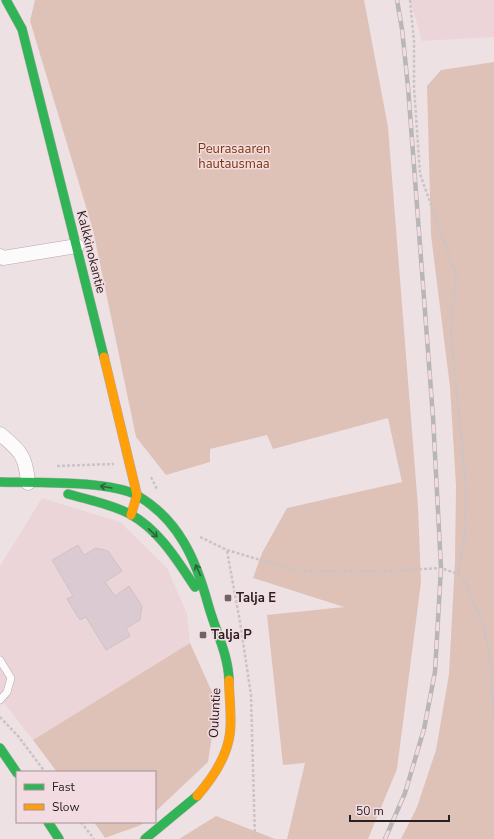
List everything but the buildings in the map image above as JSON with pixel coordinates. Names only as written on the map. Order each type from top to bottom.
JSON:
[{"type":"main road","name":"Kalkkinokantie","points":[[6,0],[22,29],[77,246],[137,495]]},
{"type":"main road","name":"Ouluntie","points":[[0,482],[105,486],[137,495],[166,517],[184,542],[199,571],[209,607],[222,640],[229,677],[230,734],[222,759],[212,779],[197,796],[145,839]]},
{"type":"main road","name":"Ouluntie","points":[[28,483],[99,501],[131,515],[150,529],[166,545],[209,607]]},
{"type":"main road","points":[[131,515],[137,495]]},
{"type":"main road","points":[[0,748],[16,772]]},
{"type":"main road","points":[[49,823],[59,839]]},
{"type":"street","points":[[1,258],[77,246]]},
{"type":"street","points":[[0,434],[18,448],[24,458],[27,467],[28,483]]},
{"type":"lane","points":[[0,660],[11,678],[7,692],[0,700]]},
{"type":"path","points":[[410,0],[414,41],[414,87],[420,174],[456,274],[451,331],[466,489],[465,535],[458,574]]},
{"type":"path","points":[[227,550],[297,571],[389,571],[441,568],[458,574],[464,581],[475,603],[484,628],[490,658],[494,721]]},
{"type":"path","points":[[0,717],[18,736],[44,771]]},
{"type":"path","points":[[82,823],[94,839]]},
{"type":"shaded area","points":[[410,0],[494,0],[494,37],[422,41]]},
{"type":"shaded area","points":[[42,498],[120,522],[167,568],[187,614],[190,643],[33,740],[0,698],[0,566]]},
{"type":"green space","name":"Peurasaaren hautausmaa","points":[[35,0],[364,0],[388,127],[418,507],[421,582],[397,769],[368,839],[287,839],[305,763],[283,765],[267,615],[344,607],[253,578],[262,553],[287,508],[402,482],[388,418],[273,449],[267,435],[210,449],[210,462],[166,475],[136,437],[93,230],[30,21]]},
{"type":"green space","points":[[494,62],[494,839],[401,839],[417,807],[436,750],[449,674],[455,560],[456,486],[450,387],[431,235],[427,86],[441,70]]},
{"type":"green space","points":[[190,643],[217,703],[208,762],[156,811],[156,771],[56,771],[33,740]]},
{"type":"green space","points":[[216,816],[275,839],[179,839]]},
{"type":"green space","points":[[95,823],[143,823],[141,825],[105,838]]},
{"type":"railway","points":[[385,839],[405,793],[424,729],[435,672],[441,568],[433,417],[408,87],[402,29],[397,0]]},
{"type":"traffic: fast","points":[[6,0],[22,29],[104,357]]},
{"type":"traffic: fast","points":[[0,482],[71,483],[110,487],[138,496],[165,517],[184,542],[198,572],[224,651],[229,680]]},
{"type":"traffic: fast","points":[[68,494],[100,502],[130,514],[150,528],[167,546],[195,587]]},
{"type":"traffic: fast","points":[[0,748],[16,772]]},
{"type":"traffic: fast","points":[[145,839],[197,796]]},
{"type":"traffic: fast","points":[[49,823],[59,839]]},
{"type":"traffic: slow","points":[[104,357],[137,495],[131,515]]},
{"type":"traffic: slow","points":[[197,796],[218,767],[226,751],[231,720],[229,680]]},
{"type":"place","name":"Talja E","points":[[228,598]]},
{"type":"place","name":"Talja P","points":[[203,635]]}]
